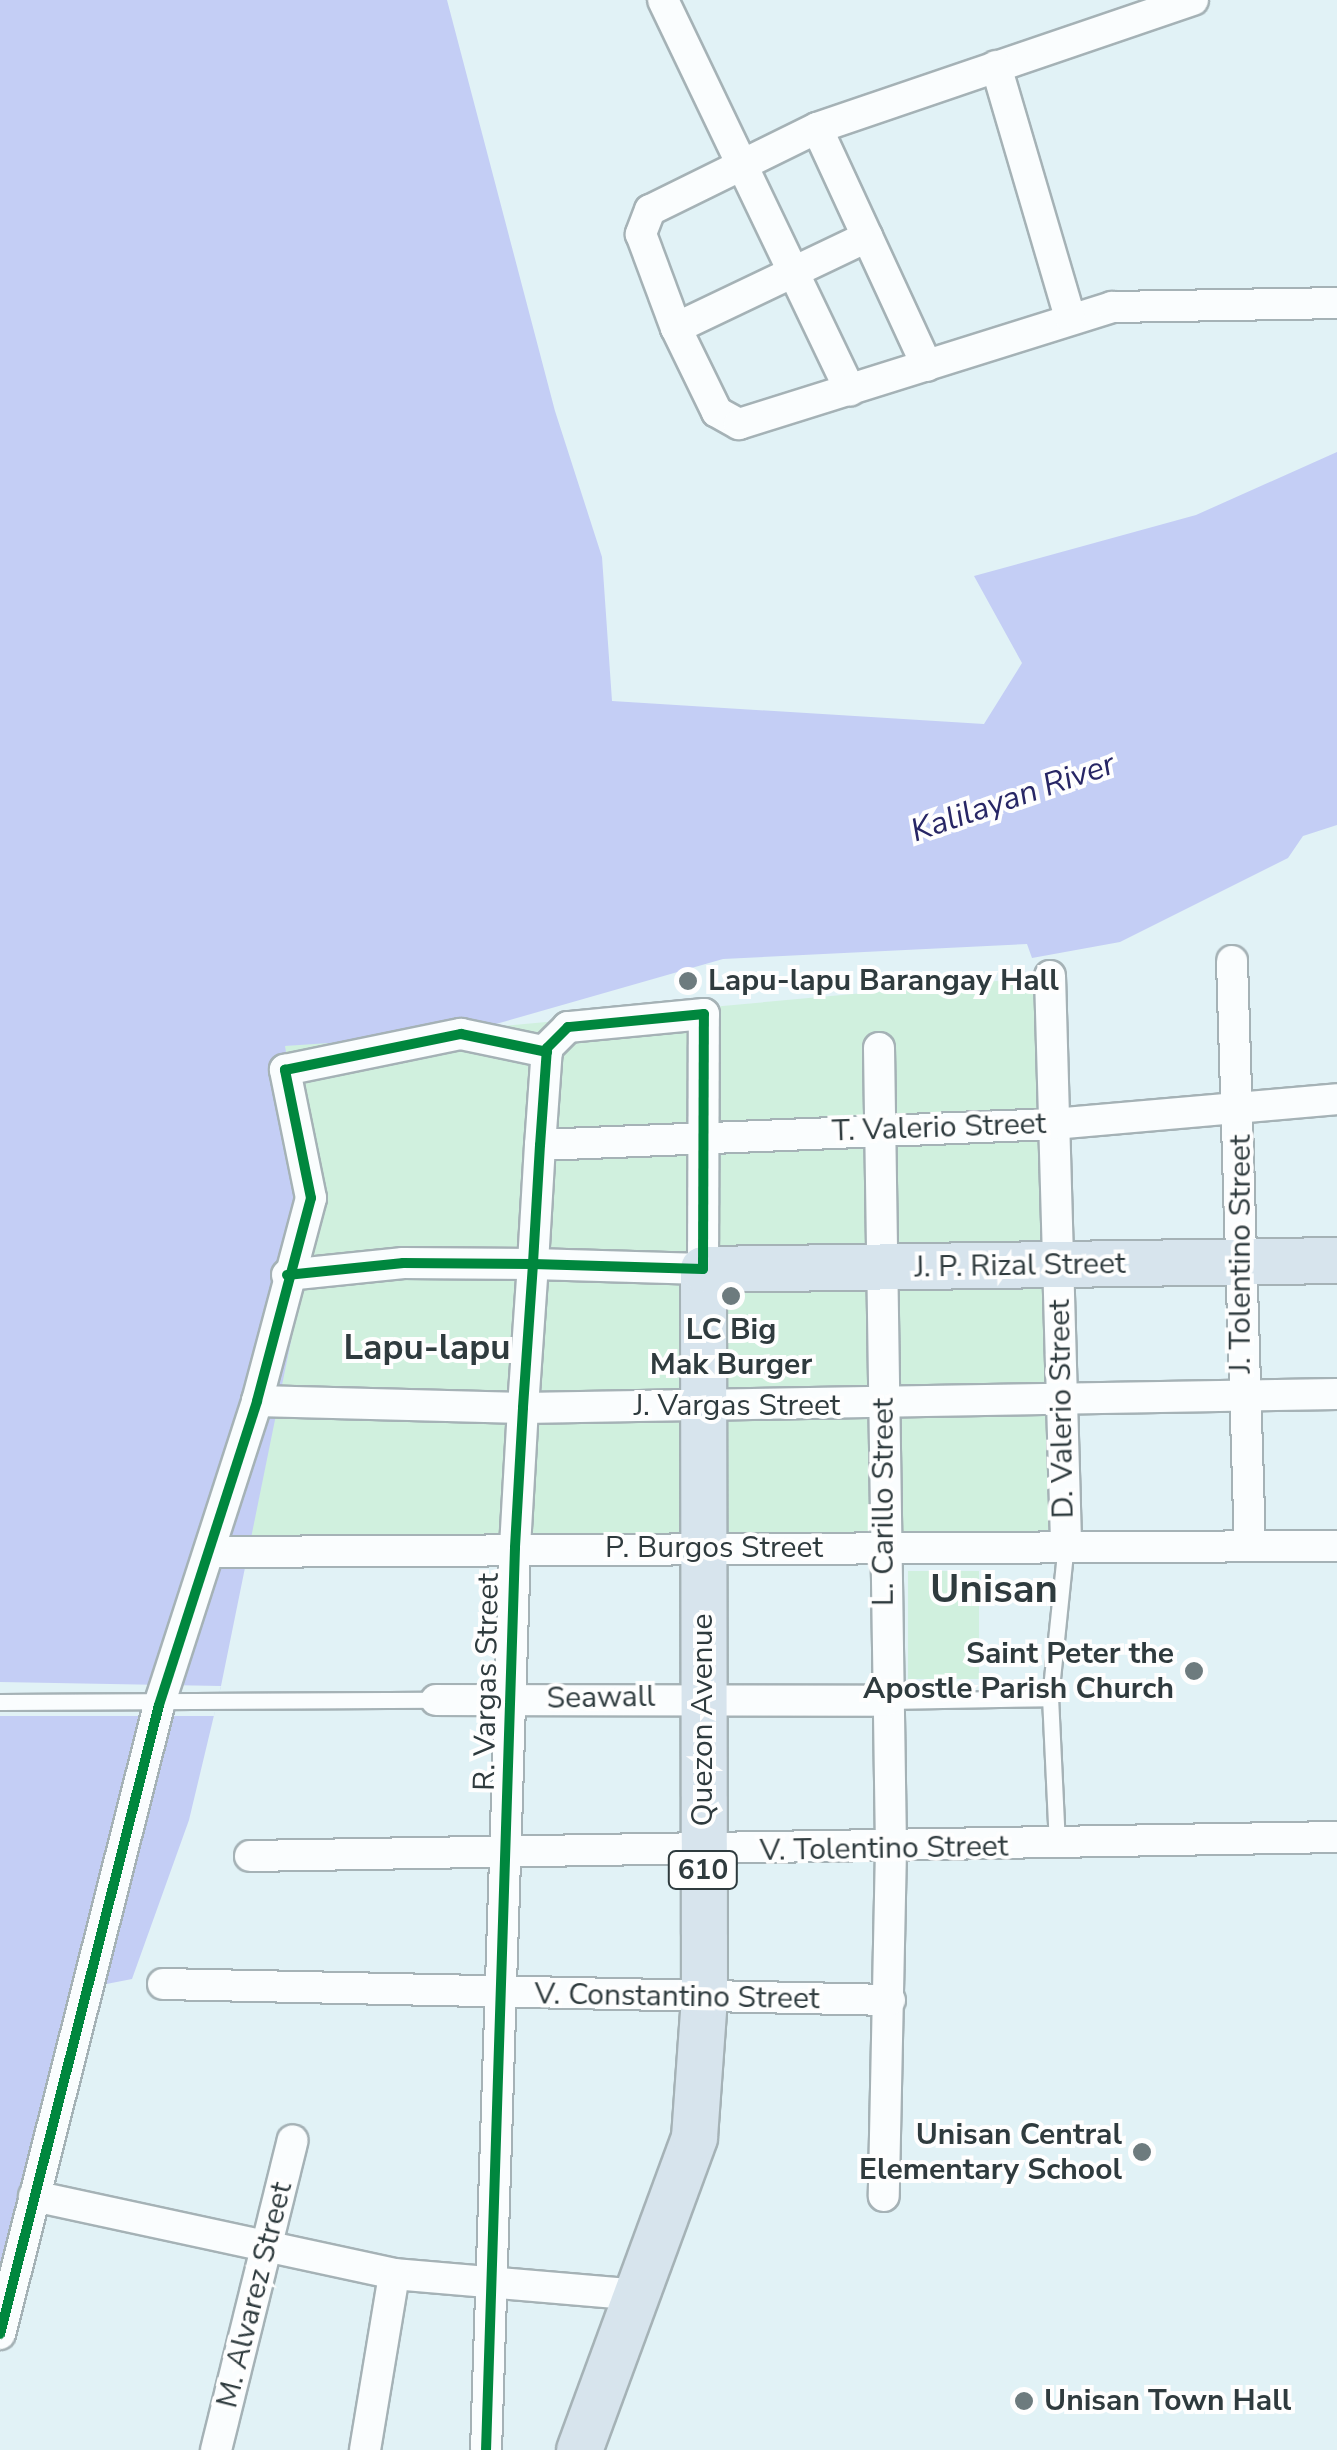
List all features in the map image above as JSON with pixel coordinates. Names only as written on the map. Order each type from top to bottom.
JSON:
[{"type":"main road","name":"J. P. Rizal Street","points":[[703,1268],[887,1269],[1337,1260]]},
{"type":"main road","name":"Quezon Avenue","points":[[579,2450],[690,2159],[704,1996],[703,1268]]},
{"type":"street","points":[[663,0],[850,390]]},
{"type":"street","points":[[1193,0],[817,128],[650,210],[641,223],[676,328],[717,412],[730,423],[850,390],[1070,318],[1125,304],[1251,309],[1337,303]]},
{"type":"street","points":[[996,66],[1070,318]]},
{"type":"street","points":[[817,128],[927,366]]},
{"type":"street","points":[[676,328],[867,237]]},
{"type":"street","name":"J. Tolentino Street","points":[[1232,962],[1240,1109],[1241,1397],[1250,1546]]},
{"type":"street","name":"D. Valerio Street","points":[[1050,976],[1066,1543]]},
{"type":"street","points":[[0,2334],[159,1704],[257,1400],[287,1275],[311,1198],[285,1070],[461,1034],[549,1045],[568,1028],[704,1014],[703,1268],[402,1264],[287,1275]]},
{"type":"street","name":"R. Vargas Street","points":[[486,2450],[506,1994],[515,1548],[549,1045]]},
{"type":"street","name":"L. Carillo Street","points":[[879,1048],[887,1269],[883,1549],[892,1849],[884,2196]]},
{"type":"street","name":"T. Valerio Street","points":[[540,1145],[1054,1124],[1337,1099]]},
{"type":"street","name":"J. Vargas Street","points":[[257,1400],[523,1408],[883,1405],[1337,1394]]},
{"type":"street","name":"P. Burgos Street","points":[[210,1552],[883,1549],[1066,1543],[1337,1546]]},
{"type":"street","name":"Seawall","points":[[436,1700],[703,1696],[886,1701]]},
{"type":"street","name":"V. Tolentino Street","points":[[250,1856],[892,1849],[1337,1837]]},
{"type":"street","name":"V. Constantino Street","points":[[164,1984],[890,2000]]},
{"type":"street","name":"M. Alvarez Street","points":[[216,2450],[294,2140]]},
{"type":"street","points":[[34,2196],[394,2274],[639,2295]]},
{"type":"street","points":[[365,2450],[394,2274]]},
{"type":"lane","points":[[1057,1846],[1050,1698],[1066,1543]]},
{"type":"lane","points":[[886,1701],[1050,1698]]},
{"type":"lane","points":[[0,1702],[436,1700]]},
{"type":"green space","points":[[1050,976],[1066,1543],[210,1552],[284,1046]]},
{"type":"green space","points":[[908,1571],[979,1571],[979,1679],[908,1679]]},
{"type":"water","name":"Kalilayan River","points":[[0,0],[447,0],[555,411],[602,557],[612,701],[984,724],[1022,663],[974,576],[1196,515],[1337,452],[1337,825],[1303,836],[1288,858],[1120,942],[1032,958],[1027,944],[723,959],[461,1034],[285,1046],[311,1199],[293,1331],[221,1686],[189,1820],[132,1979],[86,1988],[0,2333]]},
{"type":"pier","points":[[0,1682],[221,1686],[214,1716],[0,1716]]},
{"type":"cycle path","points":[[287,1275],[403,1263],[533,1264],[703,1269],[704,1014],[568,1027],[547,1048],[540,1145],[533,1264],[523,1408],[515,1548],[486,2450]]},
{"type":"cycle path","points":[[0,2334],[159,1705],[257,1401],[311,1198],[285,1070],[461,1034],[547,1052]]},
{"type":"place","name":"Lapu-lapu Barangay Hall","points":[[688,981]]},
{"type":"place","name":"LC Big Mak Burger","points":[[731,1296]]},
{"type":"place","name":"Saint Peter the Apostle Parish Church","points":[[1194,1671]]},
{"type":"place","name":"Unisan Central Elementary School","points":[[1142,2152]]},
{"type":"place","name":"Unisan Town Hall","points":[[1024,2401]]},
{"type":"district","name":"Lapu-lapu","points":[[427,1348]]},
{"type":"district","name":"Unisan","points":[[994,1589]]}]
